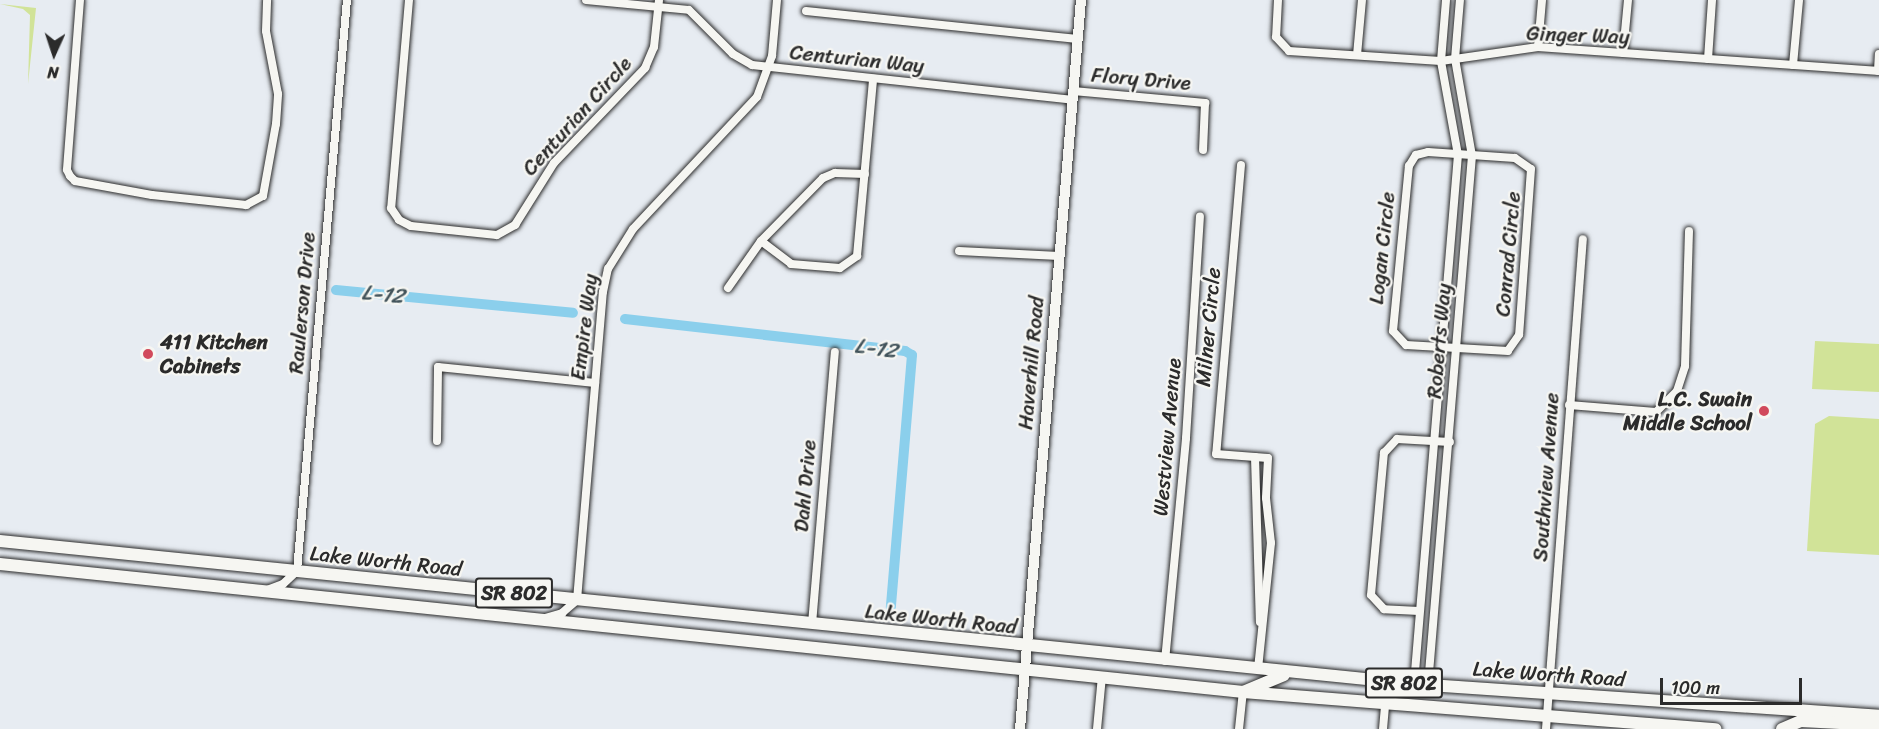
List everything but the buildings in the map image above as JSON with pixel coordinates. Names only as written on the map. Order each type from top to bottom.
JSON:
[{"type":"main road","name":"Lake Worth Road","points":[[0,541],[1165,661],[1414,684],[1879,716]]},
{"type":"main road","name":"Lake Worth Road","points":[[0,564],[1546,723],[1716,729]]},
{"type":"main road","points":[[1243,692],[1265,680],[1294,673]]},
{"type":"main road","points":[[1782,729],[1801,722],[1879,725]]},
{"type":"street","points":[[80,0],[67,170],[70,176],[75,181],[145,194],[246,205],[263,195],[276,124],[278,94],[266,31],[267,0]]},
{"type":"street","name":"Raulerson Drive","points":[[297,571],[347,0]]},
{"type":"street","name":"Centurian Circle","points":[[409,0],[391,208],[399,220],[411,226],[497,235],[515,225],[554,164],[645,68],[654,46],[659,4]]},
{"type":"street","points":[[586,0],[659,4]]},
{"type":"street","name":"Empire Way","points":[[576,600],[604,284],[615,255],[633,229],[748,110],[769,68],[777,0]]},
{"type":"street","name":"Haverhill Road","points":[[1020,729],[1081,0]]},
{"type":"street","name":"Ginger Way","points":[[1278,0],[1275,30],[1278,43],[1289,51],[1441,61],[1538,47],[1878,71]]},
{"type":"street","points":[[1357,55],[1362,0]]},
{"type":"street","name":"Roberts Way","points":[[1414,684],[1444,349],[1458,155],[1441,61],[1446,0]]},
{"type":"street","name":"Roberts Way","points":[[1428,685],[1472,156],[1455,59],[1460,0]]},
{"type":"street","points":[[1538,47],[1542,0]]},
{"type":"street","points":[[1623,54],[1628,0]]},
{"type":"street","points":[[1708,59],[1712,0]]},
{"type":"street","points":[[1793,65],[1799,0]]},
{"type":"street","name":"Centurian Way","points":[[659,4],[689,10],[739,59],[769,68],[1073,96]]},
{"type":"street","points":[[806,11],[1078,39]]},
{"type":"street","points":[[1878,71],[1879,54]]},
{"type":"street","points":[[761,242],[791,264],[833,269],[847,266],[859,248],[873,79]]},
{"type":"street","name":"Flory Drive","points":[[1073,96],[1205,102],[1203,150]]},
{"type":"street","name":"Logan Circle","points":[[1444,349],[1406,345],[1396,338],[1393,325],[1408,166],[1422,153],[1458,155]]},
{"type":"street","name":"Conrad Circle","points":[[1444,349],[1502,353],[1517,342],[1533,175],[1522,160],[1458,155]]},
{"type":"street","name":"Milner Circle","points":[[1241,165],[1216,453],[1268,458],[1266,498],[1271,543],[1260,628]]},
{"type":"street","points":[[728,288],[761,242],[823,178],[835,172],[865,174]]},
{"type":"street","name":"Westview Avenue","points":[[1165,661],[1186,438],[1200,216]]},
{"type":"street","points":[[1569,405],[1656,412],[1677,391],[1685,366],[1689,231]]},
{"type":"street","name":"Southview Avenue","points":[[1546,723],[1583,239]]},
{"type":"street","points":[[958,251],[1059,256]]},
{"type":"street","name":"Dahl Drive","points":[[812,624],[835,352]]},
{"type":"street","points":[[437,441],[438,367],[595,383]]},
{"type":"street","points":[[1419,611],[1384,609],[1374,601],[1371,588],[1384,453],[1397,439],[1450,442]]},
{"type":"street","name":"Milner Circle","points":[[1255,457],[1260,628],[1258,669]]},
{"type":"street","points":[[264,591],[284,584],[297,571]]},
{"type":"street","points":[[538,620],[562,613],[576,600]]},
{"type":"street","points":[[1097,729],[1102,676]]},
{"type":"street","points":[[1239,729],[1243,692]]},
{"type":"street","points":[[1383,729],[1385,705]]},
{"type":"green space","points":[[0,4],[36,8],[28,84],[30,15],[23,9]]},
{"type":"green space","points":[[1815,341],[1879,344],[1879,392],[1812,389]]},
{"type":"green space","points":[[1829,416],[1879,419],[1879,555],[1807,551],[1815,424]]},
{"type":"waterway","name":"L-12","points":[[336,290],[573,313]]},
{"type":"waterway","name":"L-12","points":[[625,319],[905,351],[912,355],[891,607]]},
{"type":"place","name":"411 Kitchen Cabinets","points":[[148,354]]},
{"type":"place","name":"L.C. Swain Middle School","points":[[1764,411]]}]
